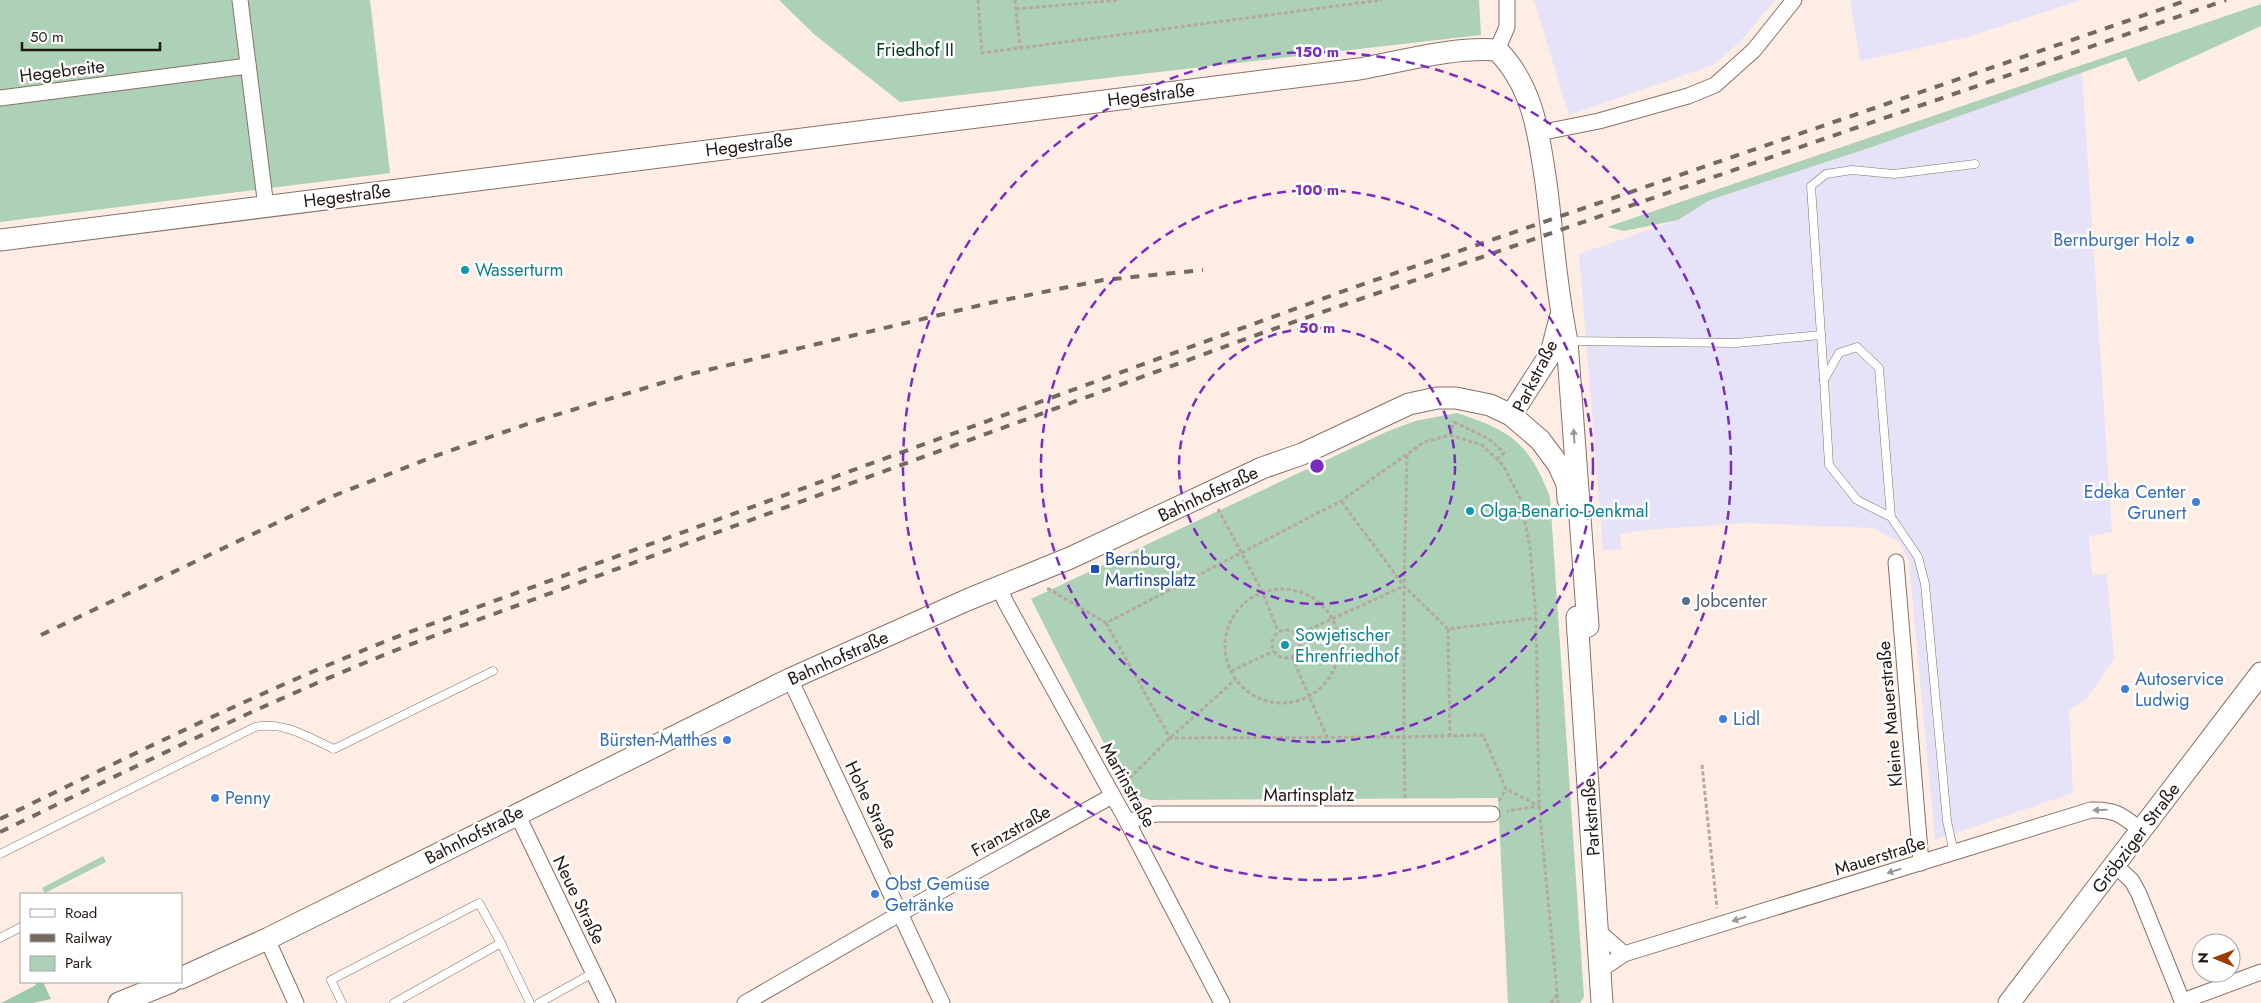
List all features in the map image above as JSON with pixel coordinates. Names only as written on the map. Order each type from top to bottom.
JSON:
[{"type":"main road","name":"Hegestraße","points":[[0,240],[1358,70],[1442,53],[1478,49],[1497,50]]},
{"type":"main road","name":"Parkstraße","points":[[1497,50],[1516,72],[1539,133],[1561,310],[1567,341],[1588,626],[1578,631]]},
{"type":"main road","name":"Parkstraße","points":[[1561,310],[1550,353],[1511,415],[1540,440],[1558,464],[1567,484],[1602,969],[1602,1003]]},
{"type":"main road","name":"Bahnhofstraße","points":[[182,977],[266,939],[790,679],[1000,586],[1070,558],[1262,468],[1302,454],[1410,404],[1437,398],[1456,398],[1490,405],[1511,415]]},
{"type":"main road","name":"Gröbziger Straße","points":[[2010,1003],[2261,673]]},
{"type":"main road","name":"Bahnhofstraße","points":[[119,1003],[167,983]]},
{"type":"street","points":[[240,0],[266,207]]},
{"type":"street","points":[[1497,50],[1506,27],[1507,0]]},
{"type":"street","points":[[1539,133],[1599,121],[1688,96],[1715,85],[1754,50],[1794,0]]},
{"type":"street","name":"Hegebreite","points":[[0,98],[248,66]]},
{"type":"street","name":"Kleine Mauerstraße","points":[[1896,562],[1921,863]]},
{"type":"street","name":"Martinstraße","points":[[1000,586],[1011,614],[1128,823],[1222,1003]]},
{"type":"street","name":"Hohe Straße","points":[[790,679],[942,1003]]},
{"type":"street","name":"Franzstraße","points":[[745,1003],[901,913],[1112,796]]},
{"type":"street","name":"Mauerstraße","points":[[1602,969],[1624,954],[2091,810],[2108,809],[2119,813],[2142,831]]},
{"type":"street","name":"Neue Straße","points":[[517,814],[608,1003]]},
{"type":"street","name":"Martinsplatz","points":[[1128,823],[1143,816],[1157,814],[1492,814]]},
{"type":"street","points":[[2115,865],[2132,881],[2139,894],[2183,1002],[2261,972]]},
{"type":"street","points":[[1599,932],[1624,954]]},
{"type":"street","points":[[266,939],[296,1003]]},
{"type":"lane","points":[[1954,853],[1947,820],[1925,584],[1918,556],[1891,517],[1857,500],[1829,465],[1810,186],[1826,174],[1852,170],[1894,174],[1975,164]]},
{"type":"lane","points":[[1567,341],[1736,343],[1821,335]]},
{"type":"lane","points":[[1824,380],[1839,353],[1857,347],[1878,368],[1891,517]]},
{"type":"lane","points":[[0,854],[255,727],[268,724],[281,726],[334,749],[493,671]]},
{"type":"lane","points":[[342,1003],[332,980],[479,903],[530,1003]]},
{"type":"lane","points":[[0,938],[20,928]]},
{"type":"lane","points":[[394,1003],[500,943]]},
{"type":"lane","points":[[539,1003],[593,972]]},
{"type":"path","points":[[978,0],[982,53],[1382,0]]},
{"type":"path","points":[[1016,0],[1020,48]]},
{"type":"path","points":[[1016,9],[1120,0]]},
{"type":"path","points":[[1450,435],[1454,422],[1474,430],[1489,438],[1504,453],[1497,459]]},
{"type":"path","points":[[1106,623],[1342,501],[1424,442],[1450,435],[1482,445],[1503,465],[1520,498],[1530,547],[1536,618],[1539,806],[1558,1003]]},
{"type":"path","points":[[1405,813],[1404,586],[1407,455]]},
{"type":"path","points":[[1342,501],[1404,586],[1448,629],[1450,736]]},
{"type":"path","points":[[1215,503],[1262,591],[1278,631]]},
{"type":"path","points":[[1297,635],[1404,586]]},
{"type":"path","points":[[1282,588],[1302,591],[1323,605],[1333,617],[1339,638],[1336,666],[1322,688],[1308,697],[1280,704],[1268,702],[1250,694],[1236,679],[1226,661],[1224,644],[1232,616],[1242,604],[1262,591],[1282,588]]},
{"type":"path","points":[[1041,592],[1049,589],[1106,623],[1170,738]]},
{"type":"path","points":[[1448,629],[1536,618]]},
{"type":"path","points":[[1290,630],[1297,635],[1300,648],[1292,657],[1284,658],[1274,652],[1272,642],[1278,631],[1290,630]]},
{"type":"path","points":[[1231,672],[1274,652]]},
{"type":"path","points":[[1292,657],[1327,737]]},
{"type":"path","points":[[1112,796],[1170,738],[1236,679]]},
{"type":"path","points":[[1170,738],[1483,735],[1506,789],[1539,806]]},
{"type":"path","points":[[1702,764],[1719,925]]},
{"type":"path","points":[[1513,810],[1539,806]]},
{"type":"path","points":[[1551,1003],[1558,994]]},
{"type":"shaded area","points":[[1534,0],[1775,0],[1740,42],[1713,65],[1569,115]]},
{"type":"shaded area","points":[[1850,0],[2082,0],[1967,37],[1860,61]]},
{"type":"shaded area","points":[[2082,72],[2112,532],[2089,536],[2092,575],[2107,574],[2114,659],[2087,698],[2069,711],[2073,793],[1935,840],[1909,562],[1899,542],[1873,528],[1745,523],[1645,530],[1620,534],[1621,549],[1603,550],[1579,254],[1678,220],[1710,200],[1872,147]]},
{"type":"green space","points":[[0,0],[370,0],[390,173],[0,222]]},
{"type":"green space","name":"Friedhof II","points":[[779,0],[1479,0],[1481,35],[900,102],[815,35]]},
{"type":"green space","points":[[2261,4],[2261,26],[2138,82],[2126,57],[1872,147],[1710,200],[1678,220],[1624,231],[1607,227]]},
{"type":"green space","points":[[1457,413],[1505,433],[1526,451],[1550,497],[1584,997],[1580,1003],[1508,1003],[1498,798],[1150,800],[1129,793],[1031,599],[1386,432],[1415,421]]},
{"type":"green space","points":[[103,856],[106,862],[45,893],[42,888]]},
{"type":"green space","points":[[35,983],[43,983],[51,999],[33,1003],[1,1003],[36,985]]},
{"type":"railway","points":[[0,819],[251,699],[404,634],[1352,288],[2188,0]]},
{"type":"railway","points":[[0,832],[254,711],[409,645],[1262,333],[2226,0]]},
{"type":"railway","points":[[41,635],[333,496],[435,456],[539,420],[695,373],[994,302],[1103,280],[1203,270]]},
{"type":"place","name":"Bernburger Holz","points":[[2190,240]]},
{"type":"place","name":"Wasserturm","points":[[465,270]]},
{"type":"place","name":"Edeka Center Grunert","points":[[2196,502]]},
{"type":"place","name":"Olga-Benario-Denkmal","points":[[1470,511]]},
{"type":"place","name":"Bernburg, Martinsplatz","points":[[1095,569]]},
{"type":"place","name":"Jobcenter","points":[[1686,601]]},
{"type":"place","name":"Sowjetischer Ehrenfriedhof","points":[[1285,645]]},
{"type":"place","name":"Autoservice Ludwig","points":[[2125,689]]},
{"type":"place","name":"Lidl","points":[[1723,719]]},
{"type":"place","name":"Bürsten-Matthes","points":[[727,740]]},
{"type":"place","name":"Penny","points":[[215,798]]},
{"type":"place","name":"Obst Gemüse Getränke","points":[[875,894]]}]
